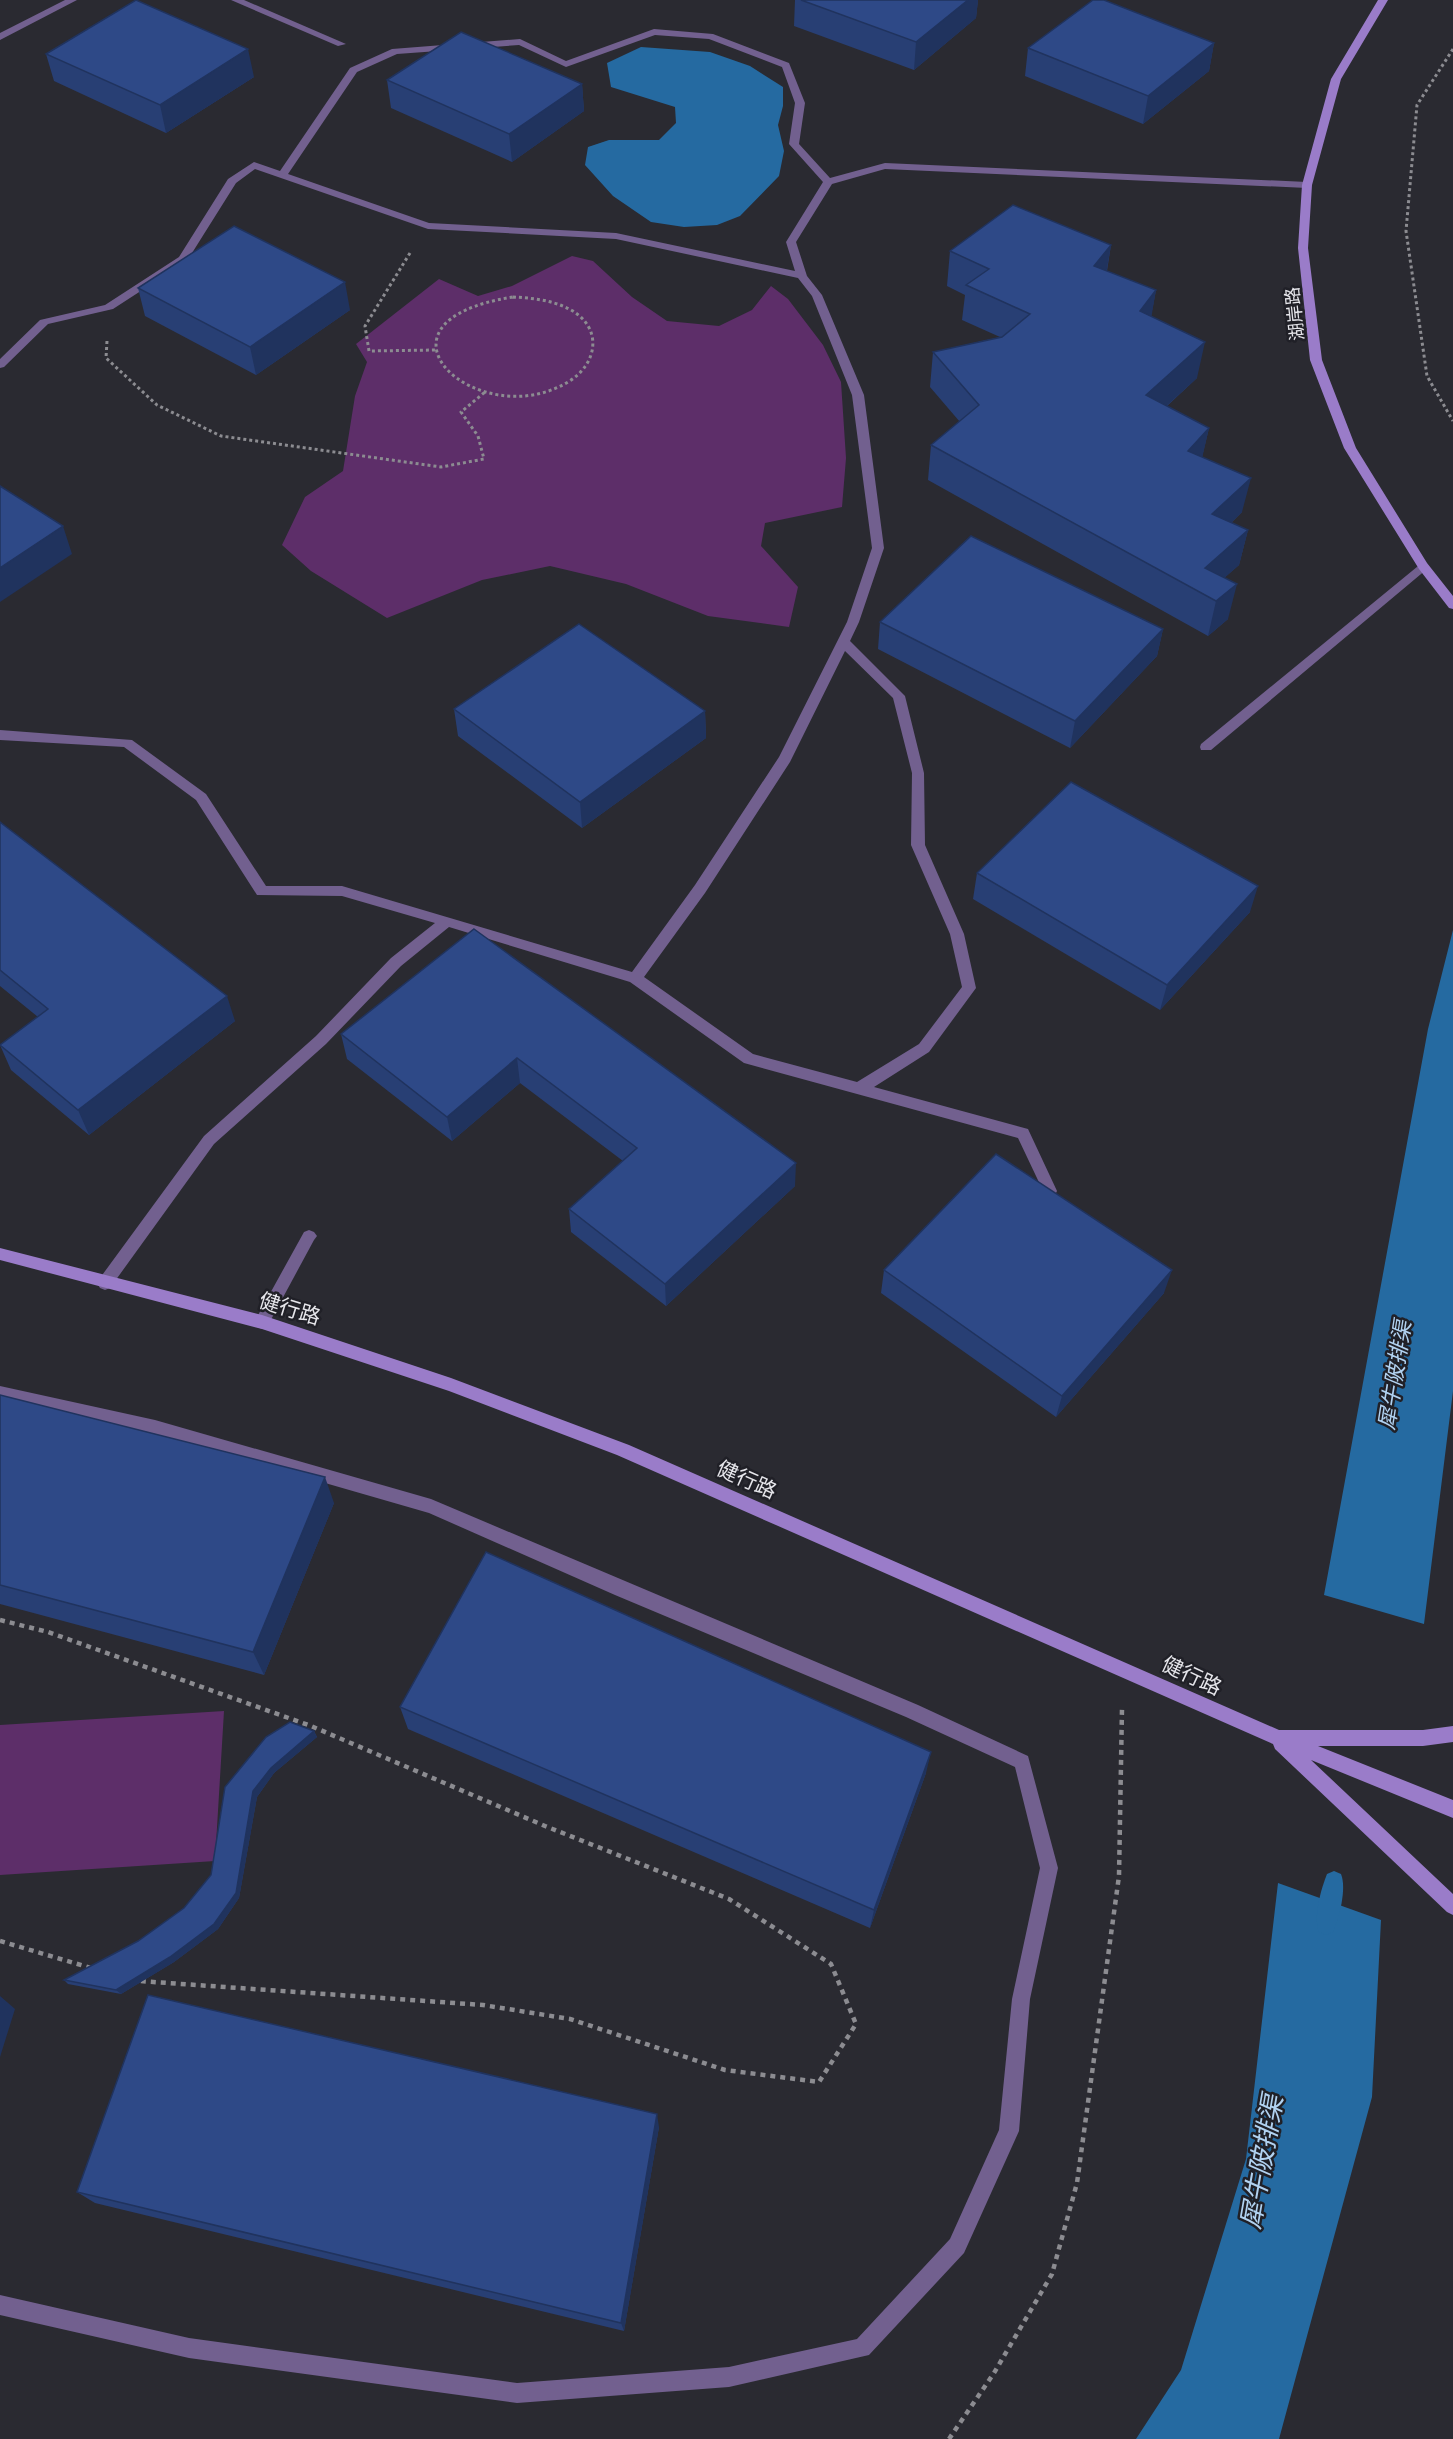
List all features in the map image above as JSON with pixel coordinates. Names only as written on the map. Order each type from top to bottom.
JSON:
[{"type":"street","points":[[0,37],[72,0]]},
{"type":"street","points":[[236,0],[341,44]]},
{"type":"street","name":"湖岸路","points":[[1383,0],[1336,80],[1307,185],[1303,248],[1316,360],[1350,448],[1423,566],[1453,605]]},
{"type":"street","points":[[283,174],[353,70],[395,51],[520,42],[566,64],[654,32],[710,36],[786,64],[800,103],[794,144],[828,182]]},
{"type":"street","points":[[0,365],[44,322],[109,307],[183,259],[232,181],[254,165],[428,226],[616,236],[802,276]]},
{"type":"street","points":[[635,978],[700,889],[785,759],[853,622],[878,548],[858,395],[817,295],[802,276],[791,242],[828,182],[885,166],[1307,185]]},
{"type":"street","points":[[1206,747],[1423,566]]},
{"type":"street","points":[[843,642],[899,696],[918,773],[918,844],[957,934],[969,988],[924,1048],[860,1088]]},
{"type":"street","points":[[0,735],[127,742],[201,797],[262,891],[342,891],[635,978],[749,1059],[1023,1133],[1050,1191]]},
{"type":"street","points":[[105,1283],[209,1140],[321,1040],[396,962],[447,921]]},
{"type":"street","points":[[262,1322],[309,1236]]},
{"type":"street","name":"健行路","points":[[0,1254],[262,1322],[451,1384],[623,1450],[1122,1668],[1274,1737],[1453,1809]]},
{"type":"street","points":[[0,1393],[155,1427],[431,1506],[621,1589],[912,1711],[1022,1762],[1049,1868],[1021,1999],[1009,2131],[957,2246],[862,2348],[729,2378],[517,2393],[189,2348],[0,2305]]},
{"type":"street","points":[[1274,1737],[1423,1738],[1453,1734]]},
{"type":"street","points":[[1274,1737],[1453,1906]]},
{"type":"path","points":[[1453,49],[1417,105],[1406,231],[1427,376],[1453,420]]},
{"type":"path","points":[[428,226],[365,326],[369,351],[436,350]]},
{"type":"path","points":[[513,297],[539,298],[561,304],[579,315],[591,328],[596,343],[591,358],[580,373],[561,385],[538,392],[512,395],[485,392],[461,384],[444,371],[436,350],[437,339],[447,323],[464,310],[487,301],[513,297]]},
{"type":"path","points":[[109,307],[106,358],[158,405],[221,436],[441,467],[484,459],[478,436],[461,412],[485,392]]},
{"type":"path","points":[[0,1620],[48,1632],[311,1726],[544,1826],[729,1899],[831,1964],[856,2024],[819,2082],[725,2070],[570,2019],[483,2005],[135,1980]]},
{"type":"path","points":[[949,2439],[994,2373],[1052,2274],[1077,2183],[1119,1876],[1122,1668]]},
{"type":"path","points":[[302,1734],[311,1726]]},
{"type":"path","points":[[0,1941],[95,1969]]},
{"type":"shaded area","points":[[572,256],[593,261],[632,297],[667,321],[719,326],[752,310],[771,286],[788,299],[823,345],[841,382],[846,458],[842,507],[765,523],[761,546],[798,587],[789,627],[708,616],[626,584],[550,566],[482,580],[387,618],[311,571],[282,545],[305,497],[343,471],[355,396],[367,362],[356,344],[439,279],[478,296],[512,286]]},
{"type":"shaded area","points":[[224,1711],[215,1861],[0,1875],[0,1725]]},
{"type":"water","points":[[641,47],[710,52],[750,66],[783,87],[783,106],[778,125],[784,151],[779,176],[740,216],[717,225],[684,227],[651,222],[613,196],[585,165],[588,147],[609,140],[659,140],[676,123],[675,107],[611,87],[607,63]]},
{"type":"water","points":[[1453,930],[1453,1391],[1424,1624],[1324,1595],[1428,1029]]},
{"type":"water","points":[[1278,1883],[1381,1920],[1372,2097],[1279,2439],[1136,2439],[1181,2370],[1246,2159]]},
{"type":"building","points":[[136,0],[248,49],[160,105],[46,54]]},
{"type":"building","points":[[801,0],[968,0],[916,42]]},
{"type":"building","points":[[1093,0],[1104,0],[1214,43],[1148,96],[1028,48]]},
{"type":"building","points":[[461,32],[582,84],[509,134],[387,80]]},
{"type":"building","points":[[1013,205],[1111,245],[1094,266],[1156,290],[1140,311],[1205,342],[1146,395],[1209,428],[1188,451],[1251,478],[1212,514],[1248,530],[1205,568],[1237,584],[1216,601],[931,445],[979,405],[933,352],[1002,337],[1030,314],[966,285],[989,269],[950,251]]},
{"type":"building","points":[[234,226],[345,282],[250,347],[138,288]]},
{"type":"building","points":[[0,486],[63,526],[0,568]]},
{"type":"building","points":[[971,536],[1163,629],[1075,721],[880,622]]},
{"type":"building","points":[[579,624],[705,711],[580,802],[454,709]]},
{"type":"building","points":[[1071,782],[1258,886],[1167,985],[977,873]]},
{"type":"building","points":[[0,822],[227,996],[78,1110],[0,1045],[48,1009],[0,970]]},
{"type":"building","points":[[474,929],[796,1163],[665,1284],[569,1209],[637,1148],[517,1058],[447,1117],[341,1034]]},
{"type":"building","points":[[996,1154],[1172,1270],[1062,1396],[884,1270]]},
{"type":"building","points":[[0,1395],[325,1477],[253,1652],[0,1585]]},
{"type":"building","points":[[486,1552],[931,1752],[874,1910],[400,1707]]},
{"type":"building","points":[[290,1722],[314,1731],[271,1768],[253,1791],[236,1893],[214,1924],[170,1957],[116,1990],[64,1980],[138,1941],[184,1908],[211,1875],[225,1787],[266,1737]]},
{"type":"building","points":[[148,1995],[657,2114],[621,2323],[77,2192]]},
{"type":"waterway","name":"犀牛陂排渠","points":[[1326,1925],[1334,1881]]}]
